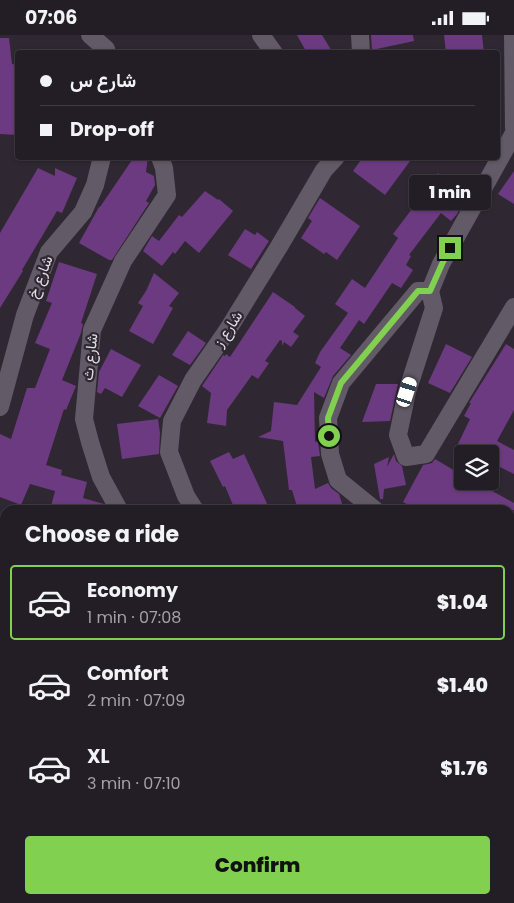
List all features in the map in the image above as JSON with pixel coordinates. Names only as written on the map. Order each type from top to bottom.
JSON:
[{"type":"street","points":[[89,35],[103,47]]},
{"type":"street","points":[[261,35],[272,50]]},
{"type":"street","points":[[360,35],[361,50]]},
{"type":"street","points":[[513,35],[514,129]]},
{"type":"street","points":[[500,158],[514,133]]},
{"type":"street","name":"شارع خ","points":[[0,407],[25,315],[49,252],[83,212],[95,185],[101,160]]},
{"type":"street","name":"شارع ث","points":[[116,505],[101,477],[84,419],[92,330],[123,261],[167,195],[164,168],[161,160]]},
{"type":"street","name":"شارع ﺯ","points":[[192,505],[186,496],[169,453],[172,421],[194,380],[232,323],[324,170],[333,160]]},
{"type":"street","points":[[369,505],[338,480],[330,454],[328,418],[341,383],[424,291],[442,264],[499,160]]},
{"type":"street","points":[[424,291],[434,309],[407,392],[398,435],[406,457],[426,454],[514,307]]},
{"type":"building","points":[[297,35],[322,35],[331,50],[305,50]]},
{"type":"building","points":[[371,35],[413,35],[414,41],[372,50]]},
{"type":"building","points":[[444,35],[482,35],[484,50],[446,50]]},
{"type":"building","points":[[0,38],[9,38],[12,64],[15,65],[15,135],[0,134]]},
{"type":"building","points":[[132,160],[148,160],[146,172],[154,176],[155,185],[146,201],[149,203],[112,260],[79,243],[100,207]]},
{"type":"building","points":[[361,160],[411,160],[385,195],[353,171]]},
{"type":"building","points":[[38,168],[55,176],[55,168],[77,178],[62,213],[57,211],[0,308],[0,233]]},
{"type":"building","points":[[514,171],[514,204],[498,194]]},
{"type":"building","points":[[438,173],[466,196],[457,214],[451,221],[441,213],[409,255],[411,256],[406,265],[413,270],[401,288],[392,283],[364,324],[359,320],[340,348],[351,355],[333,376],[324,398],[314,392],[315,442],[318,441],[320,456],[311,457],[315,489],[328,483],[339,494],[342,505],[296,505],[292,490],[289,490],[283,441],[258,437],[271,431],[274,402],[297,405],[321,367],[315,363],[320,352],[348,313],[335,304],[352,279],[365,288],[398,238],[393,234]]},
{"type":"building","points":[[205,191],[219,199],[233,211],[199,253],[185,241],[162,266],[143,251],[152,236],[159,241],[179,215],[182,217]]},
{"type":"building","points":[[320,198],[360,226],[337,260],[326,252],[324,254],[301,238],[312,221],[308,218]]},
{"type":"building","points":[[245,229],[255,235],[257,232],[269,241],[251,269],[228,255]]},
{"type":"building","points":[[59,262],[97,274],[81,323],[83,324],[81,333],[62,380],[76,386],[66,410],[64,409],[46,465],[62,470],[61,475],[87,482],[83,498],[104,505],[51,505],[55,491],[30,484],[21,505],[0,497],[0,434],[11,439],[27,388],[35,388],[50,349],[35,343],[52,303],[46,301]]},
{"type":"building","points":[[154,273],[179,293],[169,306],[173,308],[153,344],[129,331],[143,306],[138,303]]},
{"type":"building","points":[[273,292],[305,316],[293,332],[299,336],[291,347],[284,342],[282,346],[282,341],[280,340],[265,361],[269,363],[258,379],[252,375],[227,410],[226,426],[207,423],[211,393],[202,386],[223,355],[225,356],[226,354],[230,357]]},
{"type":"building","points":[[188,331],[206,343],[190,365],[172,355]]},
{"type":"building","points":[[446,344],[472,357],[450,393],[428,383]]},
{"type":"building","points":[[506,344],[514,349],[514,410],[497,441],[514,450],[514,474],[499,466],[499,445],[457,445],[470,419],[464,416],[471,403],[469,403]]},
{"type":"building","points":[[111,349],[141,365],[122,397],[105,388],[101,394],[97,392],[99,372]]},
{"type":"building","points":[[159,375],[178,386],[160,418],[138,406]]},
{"type":"building","points":[[376,384],[398,384],[390,421],[362,422]]},
{"type":"building","points":[[158,419],[160,433],[159,454],[122,459],[117,424]]},
{"type":"building","points":[[229,452],[233,459],[244,454],[268,505],[233,505],[225,486],[223,487],[210,461]]},
{"type":"building","points":[[394,454],[396,461],[402,466],[406,485],[384,489],[383,499],[380,499],[374,464],[389,457],[387,467]]},
{"type":"building","points":[[435,459],[454,470],[454,490],[490,490],[514,503],[514,505],[408,505],[403,502],[423,465],[432,463]]},
{"type":"route","points":[[329,436],[328,418],[341,383],[418,291],[430,291],[450,248]]}]
